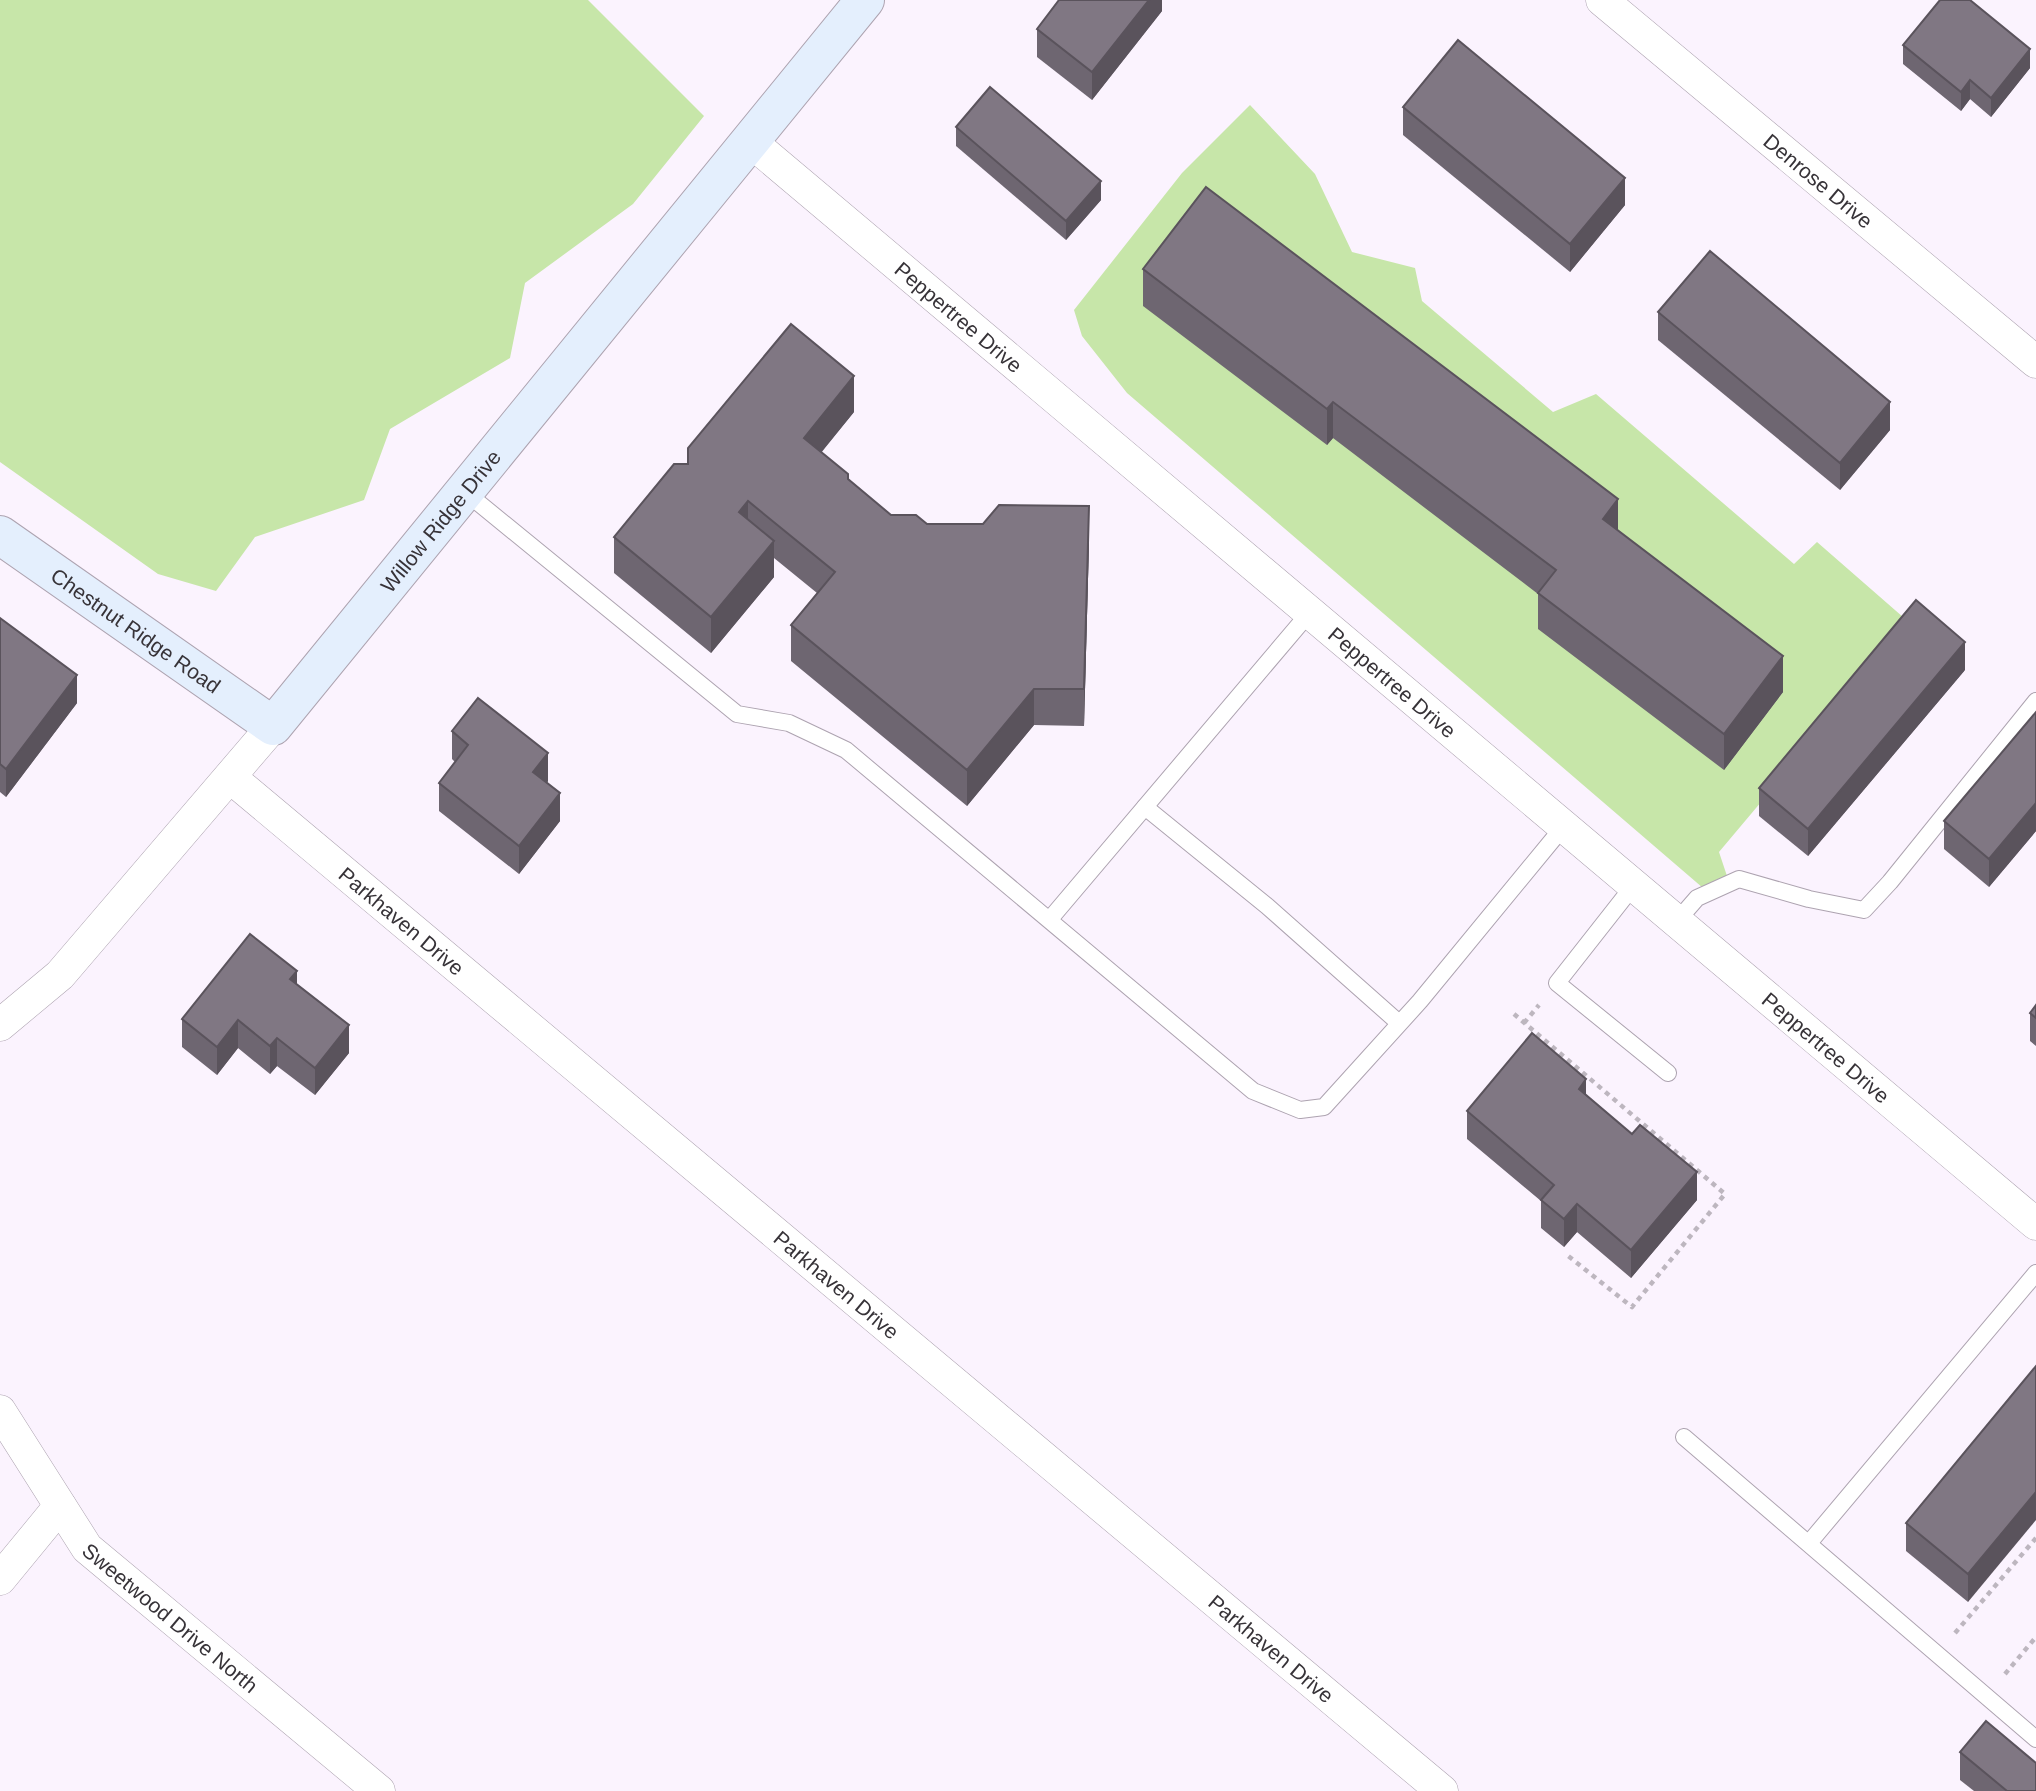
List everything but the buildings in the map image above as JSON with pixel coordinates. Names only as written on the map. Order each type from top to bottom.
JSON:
[{"type":"street","name":"Willow Ridge Drive","points":[[0,1025],[60,975],[230,777],[865,0]]},
{"type":"street","name":"Denrose Drive","points":[[1602,0],[2036,362]]},
{"type":"street","name":"Peppertree Drive","points":[[750,141],[2036,1224]]},
{"type":"street","name":"Chestnut Ridge Road","points":[[0,535],[273,726]]},
{"type":"street","name":"Parkhaven Drive","points":[[230,777],[1442,1791]]},
{"type":"street","name":"Sweetwood Drive North","points":[[0,1411],[87,1548],[379,1791]]},
{"type":"street","points":[[0,1579],[60,1506]]},
{"type":"lane","points":[[464,491],[737,714],[789,723],[846,750],[1253,1091],[1300,1110],[1324,1107],[1399,1023],[1564,826]]},
{"type":"lane","points":[[1050,919],[1310,612]]},
{"type":"lane","points":[[1677,921],[1697,898],[1739,879],[1809,899],[1864,910],[1891,882],[2036,701]]},
{"type":"lane","points":[[1145,807],[1267,906],[1399,1023]]},
{"type":"lane","points":[[1634,885],[1558,983],[1668,1073]]},
{"type":"lane","points":[[1809,1543],[2036,1273]]},
{"type":"lane","points":[[1684,1437],[2036,1739]]},
{"type":"path","points":[[1514,1014],[1725,1194],[1632,1307],[1567,1255]]},
{"type":"path","points":[[1938,1654],[2036,1538]]},
{"type":"path","points":[[1986,1696],[2036,1637]]},
{"type":"green space","points":[[0,0],[588,0],[704,116],[633,204],[525,283],[510,358],[390,429],[364,500],[255,537],[216,591],[158,574],[0,462]]},
{"type":"green space","points":[[1250,105],[1315,174],[1352,252],[1415,268],[1422,301],[1553,412],[1596,394],[1794,564],[1817,542],[1911,624],[1719,852],[1730,885],[1710,894],[1127,393],[1082,336],[1074,310],[1182,173]]}]
